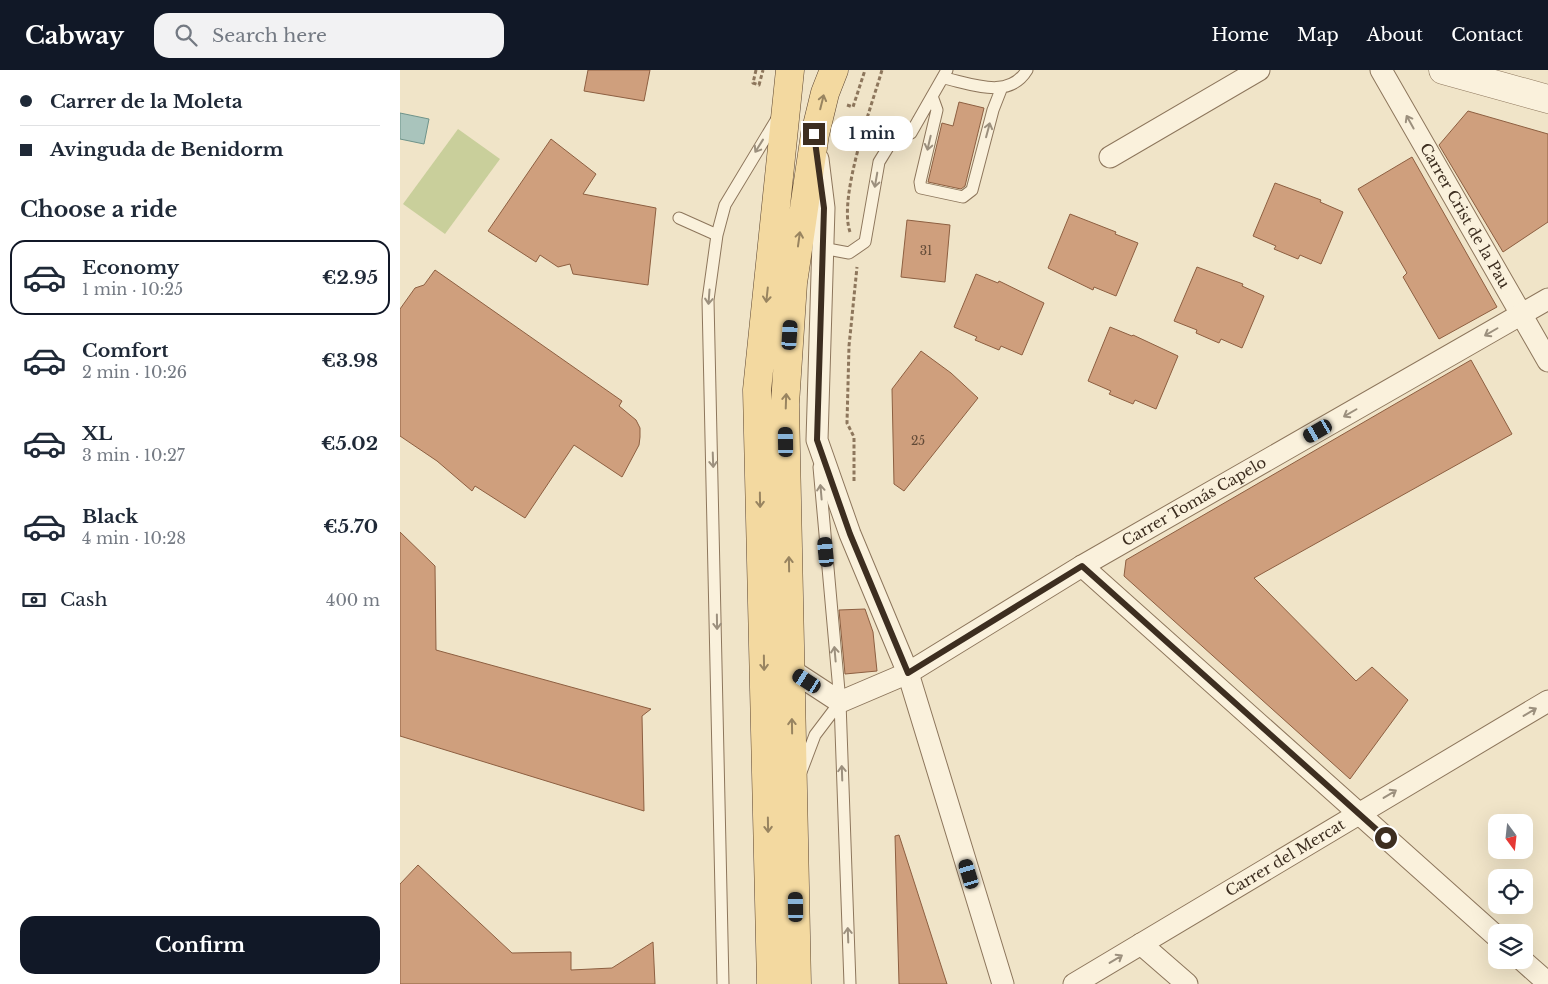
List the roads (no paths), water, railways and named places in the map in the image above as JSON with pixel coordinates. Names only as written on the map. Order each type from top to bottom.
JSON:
[{"type":"main road","points":[[771,984],[757,390],[790,70]]},
{"type":"main road","points":[[797,984],[785,404],[793,283],[814,134],[824,92],[834,70]]},
{"type":"street","points":[[1110,157],[1259,70]]},
{"type":"street","name":"Carrer Crist de la Pau","points":[[1381,70],[1548,361]]},
{"type":"street","points":[[1443,70],[1548,99]]},
{"type":"street","points":[[814,134],[824,208],[817,440],[850,534],[908,673],[1002,984]]},
{"type":"street","name":"Carrer Tomás Capelo","points":[[840,702],[908,673],[1082,566],[1548,299]]},
{"type":"street","points":[[1082,566],[1488,929]]},
{"type":"street","points":[[791,670],[840,702]]},
{"type":"street","name":"Carrer del Mercat","points":[[1074,984],[1548,701]]},
{"type":"street","points":[[1141,944],[1187,984]]},
{"type":"street","points":[[1532,969],[1548,983]]},
{"type":"lane","points":[[822,248],[849,253],[865,242],[879,162],[890,144],[911,133],[946,74],[995,89],[1011,86],[1022,78],[1027,70]]},
{"type":"lane","points":[[932,96],[937,110],[920,182],[921,188],[963,197],[972,190],[993,110],[1002,87]]},
{"type":"lane","points":[[723,984],[708,300],[717,235],[725,205],[785,104]]},
{"type":"lane","points":[[679,218],[717,235]]},
{"type":"lane","points":[[817,440],[840,702],[850,984]]},
{"type":"lane","points":[[793,792],[815,735],[840,702]]},
{"type":"water","points":[[400,113],[429,119],[424,144],[400,139]]}]
